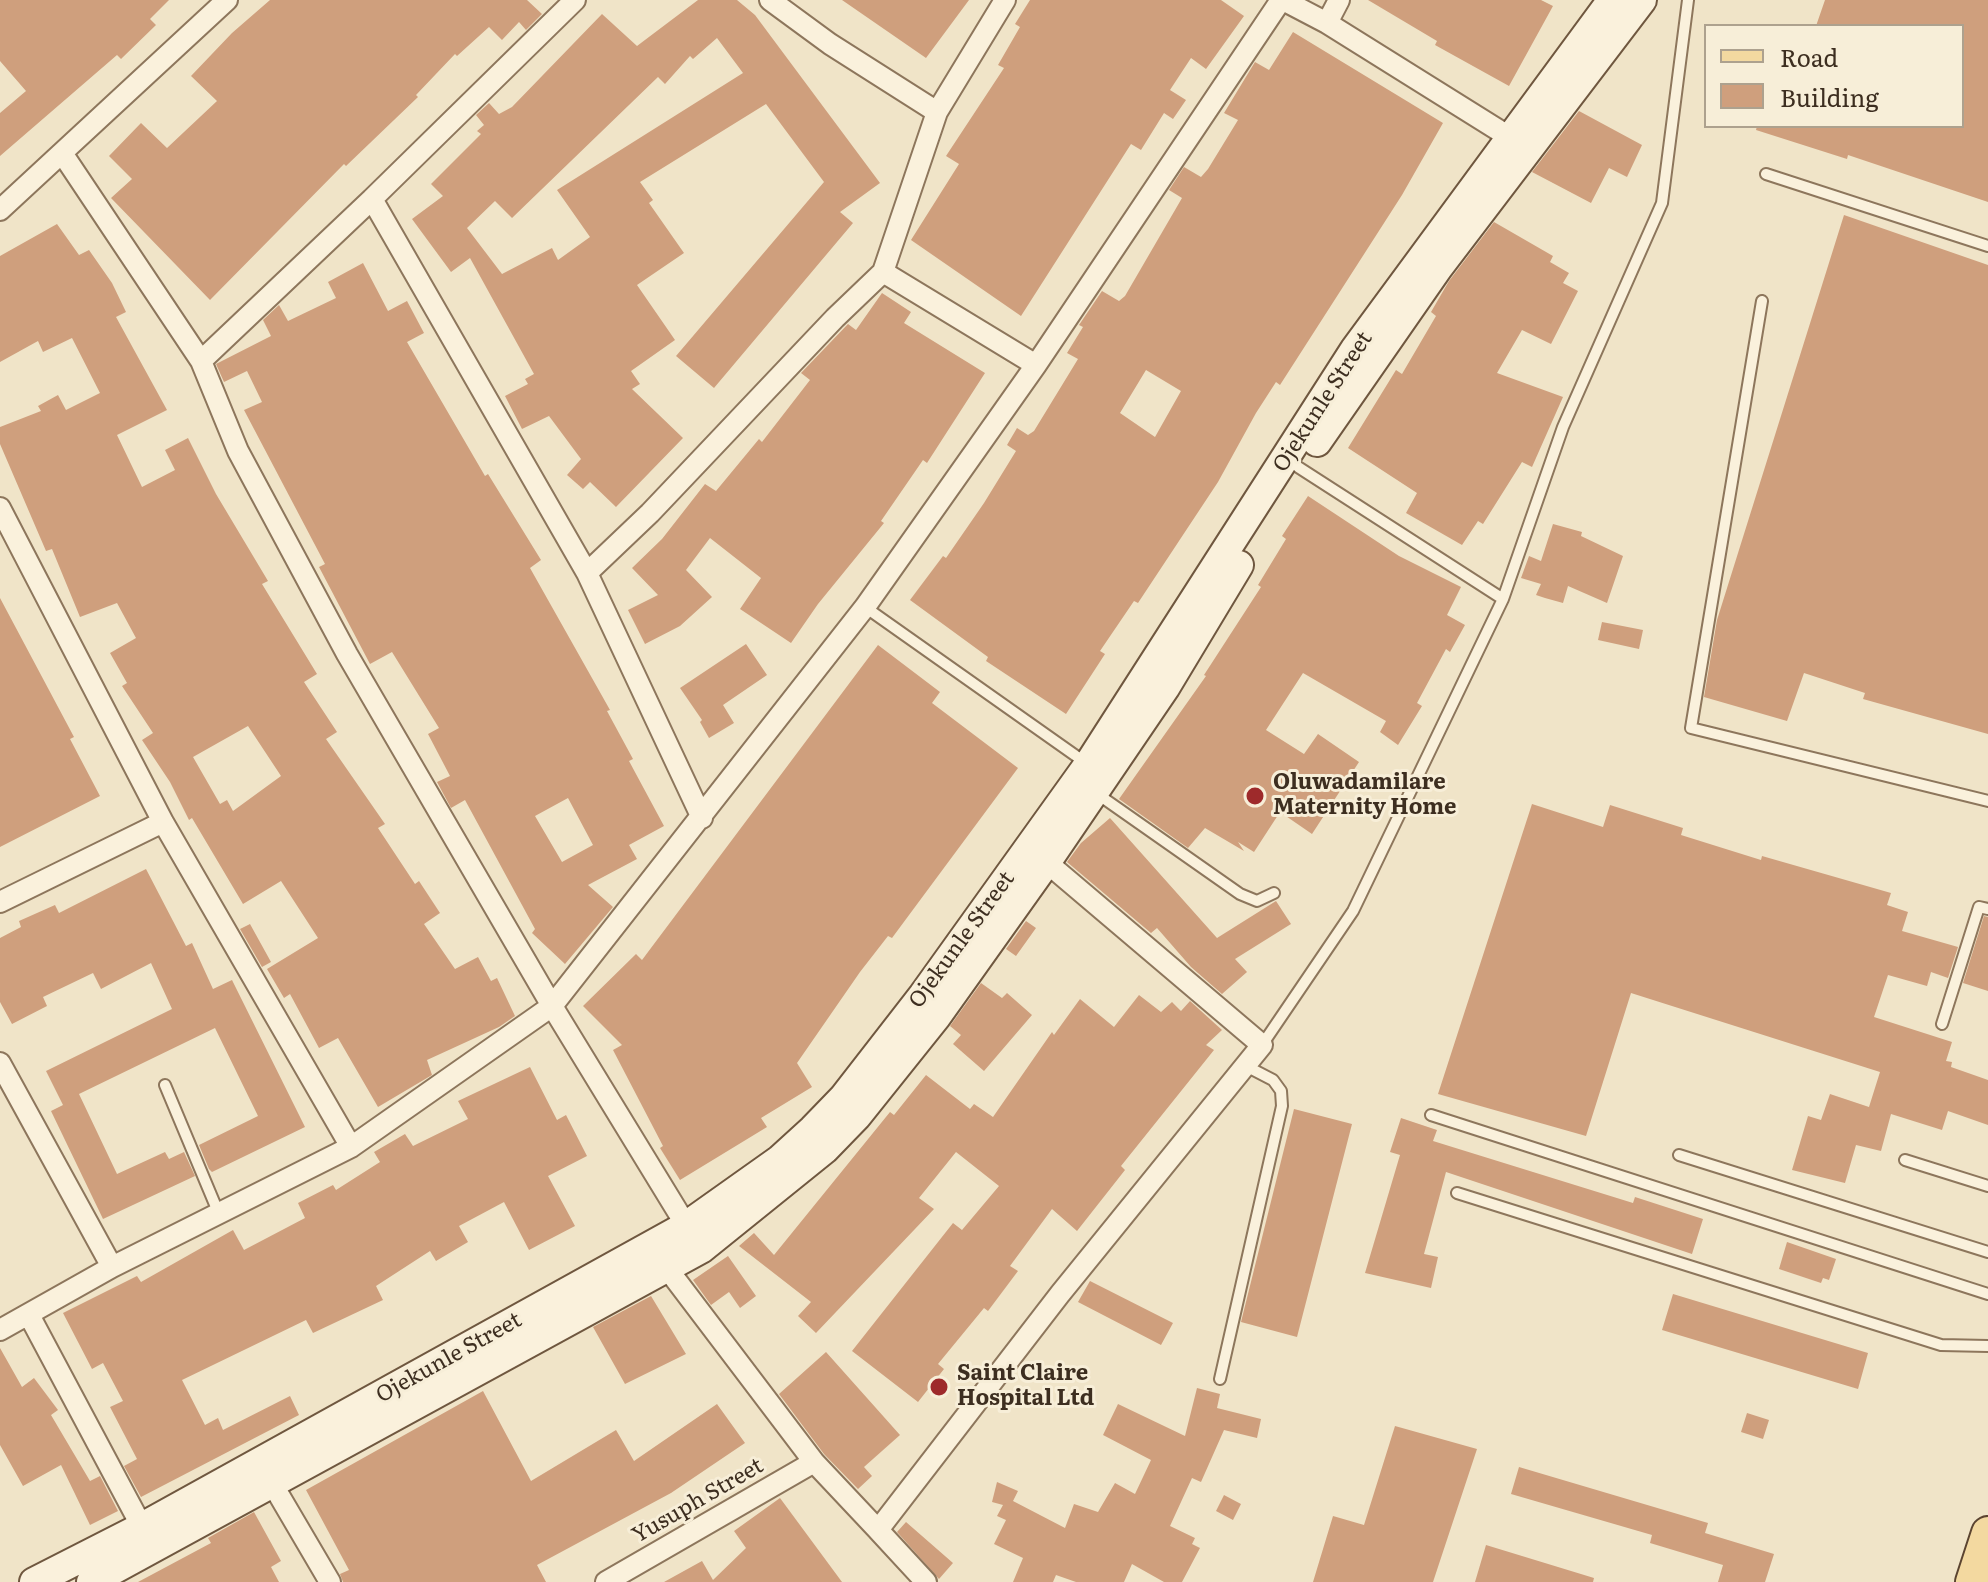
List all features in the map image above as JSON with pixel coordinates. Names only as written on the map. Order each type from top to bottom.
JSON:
[{"type":"main road","points":[[1972,1582],[1988,1533]]},
{"type":"street","points":[[0,210],[227,0]]},
{"type":"street","points":[[201,361],[575,0]]},
{"type":"street","points":[[770,0],[830,44],[937,112]]},
{"type":"street","points":[[587,573],[650,513],[883,272],[937,112],[1005,0]]},
{"type":"street","points":[[0,1330],[112,1267],[220,1216],[351,1147],[552,1006],[865,607],[1036,365],[1282,0],[1327,23],[1519,144]]},
{"type":"street","points":[[1327,23],[1339,0]]},
{"type":"street","name":"Ojekunle Street","points":[[34,1582],[694,1238],[843,1098],[1038,855],[1092,779],[1165,688],[1298,467],[1370,370],[1612,0]]},
{"type":"street","name":"Ojekunle Street","points":[[1092,779],[1355,349],[1519,144],[1642,0]]},
{"type":"street","points":[[62,153],[201,361],[238,451],[347,654],[552,1006],[694,1238]]},
{"type":"street","points":[[372,199],[587,573],[702,818]]},
{"type":"street","points":[[883,272],[1036,365]]},
{"type":"street","points":[[0,508],[163,822],[351,1147]]},
{"type":"street","points":[[0,902],[163,822]]},
{"type":"street","points":[[878,1530],[1060,1294],[1262,1045],[1038,855]]},
{"type":"street","points":[[0,1063],[112,1267]]},
{"type":"street","points":[[659,1257],[814,1462],[926,1582]]},
{"type":"street","name":"Ojekunle Street","points":[[91,1582],[273,1485],[659,1257]]},
{"type":"street","points":[[29,1315],[142,1527]]},
{"type":"street","name":"Yusuph Street","points":[[606,1582],[814,1462]]},
{"type":"street","points":[[273,1485],[330,1582]]},
{"type":"lane","points":[[1262,1045],[1353,911],[1503,599],[1563,427],[1662,203],[1688,0]]},
{"type":"lane","points":[[1766,174],[1988,246]]},
{"type":"lane","points":[[1762,301],[1691,728],[1988,801]]},
{"type":"lane","points":[[1298,467],[1503,599]]},
{"type":"lane","points":[[865,607],[1250,900],[1257,901],[1274,893]]},
{"type":"lane","points":[[1942,1024],[1979,907],[1988,909]]},
{"type":"lane","points":[[1220,1379],[1282,1106],[1281,1091],[1273,1080],[1244,1065]]},
{"type":"lane","points":[[165,1085],[220,1216]]},
{"type":"lane","points":[[1431,1115],[1988,1294]]},
{"type":"lane","points":[[1679,1155],[1988,1252]]},
{"type":"lane","points":[[1905,1160],[1988,1186]]},
{"type":"lane","points":[[1457,1193],[1941,1345],[1988,1346]]},
{"type":"building","points":[[0,0],[169,0],[150,19],[156,25],[121,59],[117,55],[0,156],[0,113],[26,91],[0,61]]},
{"type":"building","points":[[270,0],[527,0],[542,14],[526,30],[519,22],[502,40],[489,27],[457,56],[455,54],[416,95],[418,97],[346,166],[344,164],[210,300],[111,198],[132,179],[109,156],[141,123],[167,148],[217,101],[191,76],[232,33]]},
{"type":"building","points":[[698,0],[737,0],[755,15],[880,183],[840,212],[853,223],[714,388],[676,356],[824,182],[766,104],[640,182],[653,200],[649,203],[684,253],[637,285],[675,340],[631,371],[640,384],[632,389],[683,438],[616,507],[590,482],[583,489],[567,475],[581,459],[549,416],[522,429],[505,396],[528,384],[525,379],[534,374],[470,258],[451,272],[412,219],[443,196],[431,184],[481,134],[477,131],[484,125],[476,115],[489,103],[499,114],[512,107],[602,14],[637,46]],"holes":[[[717,38],[743,73],[557,190],[590,237],[558,260],[552,248],[502,274],[467,228],[495,201],[512,218],[658,77],[665,84],[690,56],[693,59]]]},
{"type":"building","points":[[842,0],[969,0],[926,58]]},
{"type":"building","points":[[1030,0],[1221,0],[1244,16],[1206,69],[1191,58],[1170,90],[1186,100],[1173,119],[1164,113],[1141,150],[1131,144],[1021,316],[911,240],[959,164],[946,156],[1004,68],[998,65],[1020,27],[1015,24]]},
{"type":"building","points":[[1368,0],[1541,0],[1553,6],[1509,86],[1435,45],[1437,41]]},
{"type":"building","points":[[1825,0],[1988,0],[1988,202],[1848,155],[1847,159],[1756,130],[1964,128],[1964,24],[1817,24]]},
{"type":"building","points":[[1293,32],[1443,123],[1402,195],[1280,385],[1276,382],[1256,413],[1218,482],[1138,603],[1134,601],[1100,651],[1105,654],[1066,714],[986,661],[988,657],[910,600],[943,556],[946,558],[984,503],[1016,451],[1007,445],[1017,428],[1028,435],[1034,431],[1078,359],[1067,353],[1083,327],[1079,325],[1102,291],[1119,301],[1125,296],[1182,198],[1169,190],[1184,167],[1201,177],[1208,169],[1238,120],[1224,113],[1255,62],[1269,70]],"holes":[[[1146,370],[1181,391],[1155,437],[1120,413]]]},
{"type":"building","points":[[1579,111],[1642,145],[1627,177],[1609,168],[1591,203],[1532,172]]},
{"type":"building","points":[[1844,215],[1988,265],[1988,734],[1863,699],[1865,693],[1804,673],[1787,721],[1704,697],[1717,620]]},
{"type":"building","points":[[1494,222],[1553,256],[1550,262],[1569,273],[1563,283],[1578,291],[1551,344],[1522,330],[1497,373],[1563,397],[1532,467],[1522,462],[1483,524],[1478,521],[1462,545],[1406,513],[1417,493],[1348,448],[1396,370],[1402,374],[1436,316],[1431,312],[1449,281]]},
{"type":"building","points":[[57,224],[79,255],[89,250],[112,283],[126,312],[116,317],[167,410],[117,435],[142,487],[175,470],[165,450],[188,438],[216,494],[268,581],[262,584],[317,674],[304,682],[337,732],[326,739],[385,824],[378,828],[415,884],[419,881],[440,913],[424,924],[455,969],[478,957],[491,981],[497,978],[515,1016],[499,1027],[427,1060],[432,1075],[378,1107],[338,1038],[319,1048],[290,994],[284,998],[267,969],[318,938],[281,881],[243,904],[142,740],[153,733],[122,686],[127,683],[110,653],[136,638],[117,603],[80,617],[52,549],[46,551],[0,444],[0,427],[41,411],[38,406],[58,395],[66,410],[100,393],[72,338],[43,352],[38,341],[0,362],[0,256]],"holes":[[[248,726],[281,776],[233,811],[227,800],[220,804],[193,757]]]},
{"type":"building","points":[[363,263],[388,311],[407,301],[424,333],[407,342],[485,476],[488,474],[541,560],[530,568],[610,710],[607,711],[633,759],[629,761],[664,826],[629,845],[637,859],[588,885],[613,907],[565,964],[532,933],[535,929],[465,800],[451,808],[437,782],[450,776],[428,734],[439,728],[392,652],[370,664],[319,567],[325,564],[244,410],[262,402],[247,371],[224,382],[216,364],[271,336],[263,320],[279,305],[288,321],[336,298],[328,282]],"holes":[[[568,798],[593,845],[562,862],[535,816]]]},
{"type":"building","points":[[882,293],[911,312],[904,323],[985,373],[927,463],[923,460],[881,521],[884,523],[818,604],[791,643],[740,609],[761,578],[710,538],[686,570],[712,597],[680,626],[645,644],[628,610],[658,595],[632,568],[662,539],[705,484],[716,491],[759,439],[762,442],[810,380],[801,373],[848,324],[856,330]]},
{"type":"building","points":[[1308,496],[1399,556],[1461,587],[1447,615],[1465,625],[1450,652],[1446,649],[1417,703],[1422,706],[1398,745],[1380,732],[1386,721],[1303,673],[1266,730],[1304,754],[1318,734],[1359,762],[1312,834],[1280,812],[1254,852],[1238,842],[1244,851],[1205,828],[1188,848],[1119,799],[1206,676],[1261,587],[1258,585],[1286,539],[1282,536]]},
{"type":"building","points":[[1553,524],[1582,532],[1581,536],[1623,556],[1607,603],[1568,586],[1563,603],[1545,598],[1536,595],[1541,584],[1521,578],[1529,556],[1541,561]]},
{"type":"building","points":[[0,598],[74,737],[70,739],[100,796],[0,847]]},
{"type":"building","points":[[1602,622],[1643,630],[1639,649],[1598,640]]},
{"type":"building","points":[[746,644],[767,675],[723,705],[734,723],[709,738],[700,722],[702,720],[680,688]]},
{"type":"building","points":[[878,645],[940,692],[932,703],[1018,768],[892,938],[888,936],[860,972],[797,1063],[812,1087],[761,1118],[767,1127],[680,1180],[660,1148],[663,1146],[613,1050],[622,1045],[583,1006],[636,954],[642,960]]},
{"type":"building","points":[[1532,804],[1603,827],[1610,805],[1683,828],[1681,835],[1761,860],[1762,856],[1891,893],[1887,905],[1908,912],[1902,931],[1958,947],[1948,978],[1931,972],[1927,986],[1888,975],[1874,1017],[1952,1042],[1946,1061],[1952,1062],[1951,1067],[1988,1080],[1988,1125],[1948,1111],[1942,1130],[1891,1114],[1881,1151],[1856,1145],[1845,1183],[1792,1170],[1808,1116],[1821,1120],[1830,1094],[1869,1107],[1880,1072],[1631,993],[1586,1136],[1438,1094]]},
{"type":"building","points":[[1110,818],[1217,938],[1276,901],[1291,924],[1235,959],[1247,972],[1222,994],[1191,967],[1157,928],[1151,933],[1067,862],[1081,843]]},
{"type":"building","points":[[146,869],[186,946],[192,943],[213,989],[232,980],[305,1127],[212,1172],[209,1169],[199,1145],[258,1116],[215,1028],[79,1094],[117,1174],[165,1152],[169,1159],[184,1152],[195,1176],[103,1219],[51,1111],[63,1105],[46,1071],[172,1009],[151,963],[101,989],[93,973],[43,997],[47,1006],[12,1024],[0,1002],[0,938],[21,927],[19,921],[55,905],[59,913]]},
{"type":"building","points":[[1984,916],[1988,917],[1988,991],[1963,983]]},
{"type":"building","points":[[1026,921],[1036,928],[1016,956],[1006,949]]},
{"type":"building","points":[[250,924],[271,962],[262,967],[240,929]]},
{"type":"building","points":[[981,983],[1002,998],[1007,993],[1032,1015],[984,1071],[953,1044],[961,1035],[950,1026]]},
{"type":"building","points":[[1139,995],[1161,1012],[1172,1002],[1181,1011],[1190,1001],[1222,1030],[1206,1045],[1214,1050],[1121,1166],[1125,1170],[1077,1231],[1052,1209],[1010,1266],[1018,1271],[988,1311],[984,1308],[938,1364],[944,1369],[918,1402],[852,1351],[953,1223],[962,1230],[999,1186],[956,1152],[919,1198],[934,1209],[816,1333],[798,1316],[811,1302],[739,1246],[754,1233],[774,1255],[890,1112],[894,1115],[926,1075],[970,1109],[974,1104],[993,1117],[1052,1032],[1054,1035],[1080,999],[1114,1027]]},
{"type":"building","points":[[530,1067],[557,1120],[566,1115],[587,1156],[548,1176],[575,1226],[529,1250],[504,1202],[459,1226],[468,1242],[436,1261],[430,1251],[376,1286],[383,1300],[313,1333],[306,1320],[182,1380],[205,1425],[218,1418],[223,1430],[290,1396],[299,1415],[141,1497],[124,1466],[137,1459],[110,1407],[123,1401],[103,1363],[92,1369],[63,1313],[137,1276],[141,1282],[233,1230],[244,1250],[305,1218],[298,1203],[333,1185],[336,1190],[380,1162],[374,1152],[405,1134],[413,1146],[468,1119],[458,1101]]},
{"type":"building","points":[[1294,1109],[1352,1124],[1297,1337],[1241,1322]]},
{"type":"building","points":[[1401,1118],[1437,1130],[1433,1141],[1633,1203],[1635,1197],[1703,1219],[1692,1254],[1446,1172],[1424,1254],[1438,1257],[1431,1288],[1365,1273],[1400,1155],[1390,1152]]},
{"type":"building","points":[[1787,1242],[1836,1259],[1829,1280],[1823,1278],[1821,1283],[1779,1269]]},
{"type":"building","points":[[728,1256],[756,1296],[740,1308],[729,1292],[711,1305],[693,1280]]},
{"type":"building","points":[[1090,1281],[1173,1323],[1161,1345],[1078,1302]]},
{"type":"building","points":[[1673,1294],[1868,1353],[1858,1389],[1662,1330]]},
{"type":"building","points":[[651,1296],[686,1354],[625,1384],[593,1327]]},
{"type":"building","points":[[0,1348],[22,1387],[34,1378],[58,1410],[51,1415],[90,1481],[100,1476],[118,1511],[90,1525],[61,1465],[23,1486],[0,1445]]},
{"type":"building","points":[[826,1352],[900,1435],[864,1467],[872,1476],[858,1489],[824,1454],[779,1394]]},
{"type":"building","points":[[1197,1388],[1220,1394],[1217,1408],[1261,1419],[1257,1438],[1224,1430],[1201,1482],[1192,1478],[1170,1526],[1195,1538],[1192,1544],[1200,1548],[1182,1582],[1164,1582],[1132,1564],[1124,1582],[1076,1582],[1056,1575],[1053,1582],[1013,1582],[1023,1558],[994,1544],[1006,1520],[997,1516],[1003,1505],[992,1502],[997,1482],[1018,1491],[1013,1501],[1065,1528],[1074,1504],[1098,1512],[1115,1483],[1135,1494],[1151,1460],[1103,1435],[1118,1404],[1185,1436]]},
{"type":"building","points":[[483,1391],[531,1481],[616,1430],[634,1461],[717,1404],[745,1443],[671,1493],[537,1565],[546,1582],[343,1582],[340,1574],[349,1570],[306,1490]]},
{"type":"building","points":[[1747,1413],[1769,1420],[1763,1439],[1741,1432]]},
{"type":"building","points":[[1395,1426],[1477,1449],[1433,1582],[1313,1582],[1333,1516],[1364,1525]]},
{"type":"building","points":[[1519,1467],[1708,1523],[1705,1533],[1774,1554],[1765,1582],[1718,1582],[1723,1565],[1650,1543],[1652,1535],[1511,1494]]},
{"type":"building","points":[[1224,1495],[1241,1504],[1233,1520],[1216,1511]]},
{"type":"building","points":[[780,1498],[842,1582],[664,1582],[702,1561],[713,1580],[746,1548],[734,1531]]},
{"type":"building","points":[[254,1512],[281,1561],[271,1567],[279,1582],[138,1582],[211,1543],[208,1538]]},
{"type":"building","points":[[906,1522],[953,1563],[939,1579],[897,1532]]},
{"type":"building","points":[[1486,1545],[1594,1578],[1593,1582],[1475,1582]]},
{"type":"place","name":"Oluwadamilare Maternity Home","points":[[1255,796]]},
{"type":"place","name":"Saint Claire Hospital Ltd","points":[[939,1387]]}]
